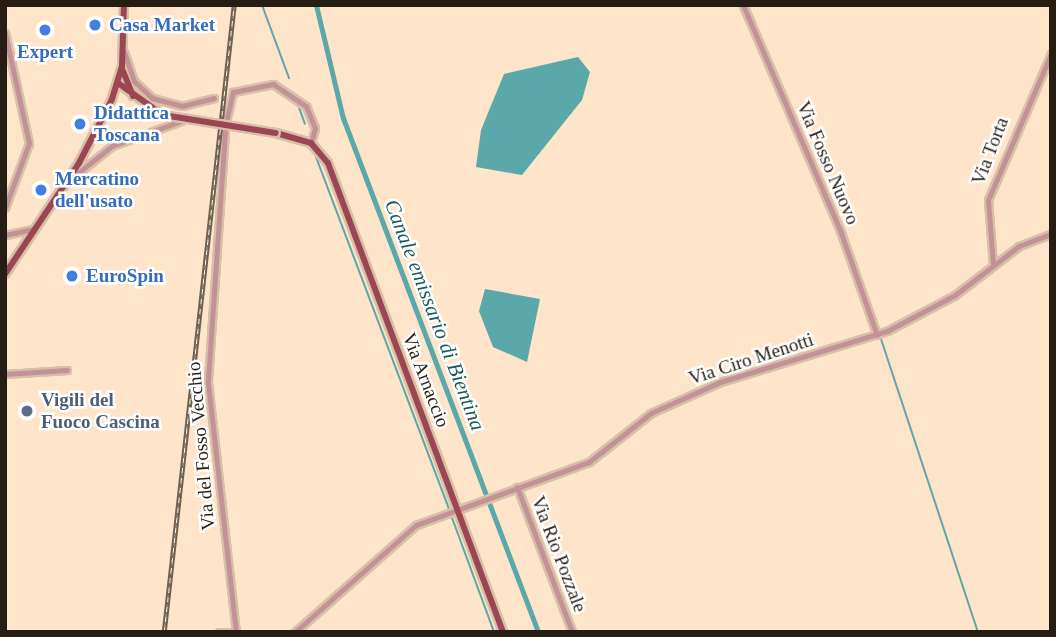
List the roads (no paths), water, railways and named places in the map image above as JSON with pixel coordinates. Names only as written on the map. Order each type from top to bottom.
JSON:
[{"type":"main road","points":[[5,274],[64,184],[112,99],[122,67],[124,5]]},
{"type":"main road","points":[[122,67],[129,94]]},
{"type":"main road","points":[[118,83],[136,100],[163,116],[276,133],[311,143]]},
{"type":"main road","points":[[112,99],[129,94]]},
{"type":"main road","name":"Via Arnaccio","points":[[311,143],[331,170],[452,510],[503,632]]},
{"type":"street","name":"Via Fosso Nuovo","points":[[743,5],[841,233],[877,335]]},
{"type":"street","points":[[5,33],[29,143],[5,208]]},
{"type":"street","points":[[123,48],[144,93],[166,104],[192,105],[214,99]]},
{"type":"street","name":"Via Torta","points":[[993,265],[988,200],[1051,54]]},
{"type":"street","name":"Via Arnaccio","points":[[226,122],[236,90],[270,83],[293,92],[313,121],[311,143]]},
{"type":"street","points":[[189,114],[192,105]]},
{"type":"street","points":[[64,184],[108,148],[181,121]]},
{"type":"street","name":"Via del Fosso Vecchio","points":[[225,131],[208,383],[236,632]]},
{"type":"street","points":[[5,235],[34,229]]},
{"type":"street","name":"Via Ciro Menotti","points":[[295,632],[400,536],[452,510],[589,462],[651,414],[720,382],[877,335],[948,299],[993,265],[1051,234]]},
{"type":"street","points":[[5,374],[67,370]]},
{"type":"street","name":"Via Rio Pozzale","points":[[517,486],[572,632]]},
{"type":"street","points":[[219,632],[236,632]]},
{"type":"water","points":[[578,57],[590,72],[582,100],[522,175],[476,167],[481,130],[504,74]]},
{"type":"water","points":[[485,289],[540,299],[527,362],[493,347],[479,311]]},
{"type":"waterway","points":[[262,5],[289,78]]},
{"type":"waterway","name":"Canale emissario di Bientina","points":[[316,5],[343,118],[538,632]]},
{"type":"waterway","points":[[785,93],[813,160]]},
{"type":"waterway","points":[[297,102],[305,124]]},
{"type":"waterway","points":[[316,157],[449,509]]},
{"type":"waterway","points":[[847,243],[878,329]]},
{"type":"waterway","points":[[880,336],[978,632]]},
{"type":"waterway","points":[[451,515],[494,632]]},
{"type":"railway","points":[[164,632],[234,5]]},
{"type":"place","name":"Casa Market","points":[[95,25]]},
{"type":"place","name":"Expert","points":[[45,30]]},
{"type":"place","name":"Didattica Toscana","points":[[80,124]]},
{"type":"place","name":"Mercatino dell'usato","points":[[41,190]]},
{"type":"place","name":"EuroSpin","points":[[72,276]]},
{"type":"place","name":"Vigili del Fuoco Cascina","points":[[27,411]]}]
